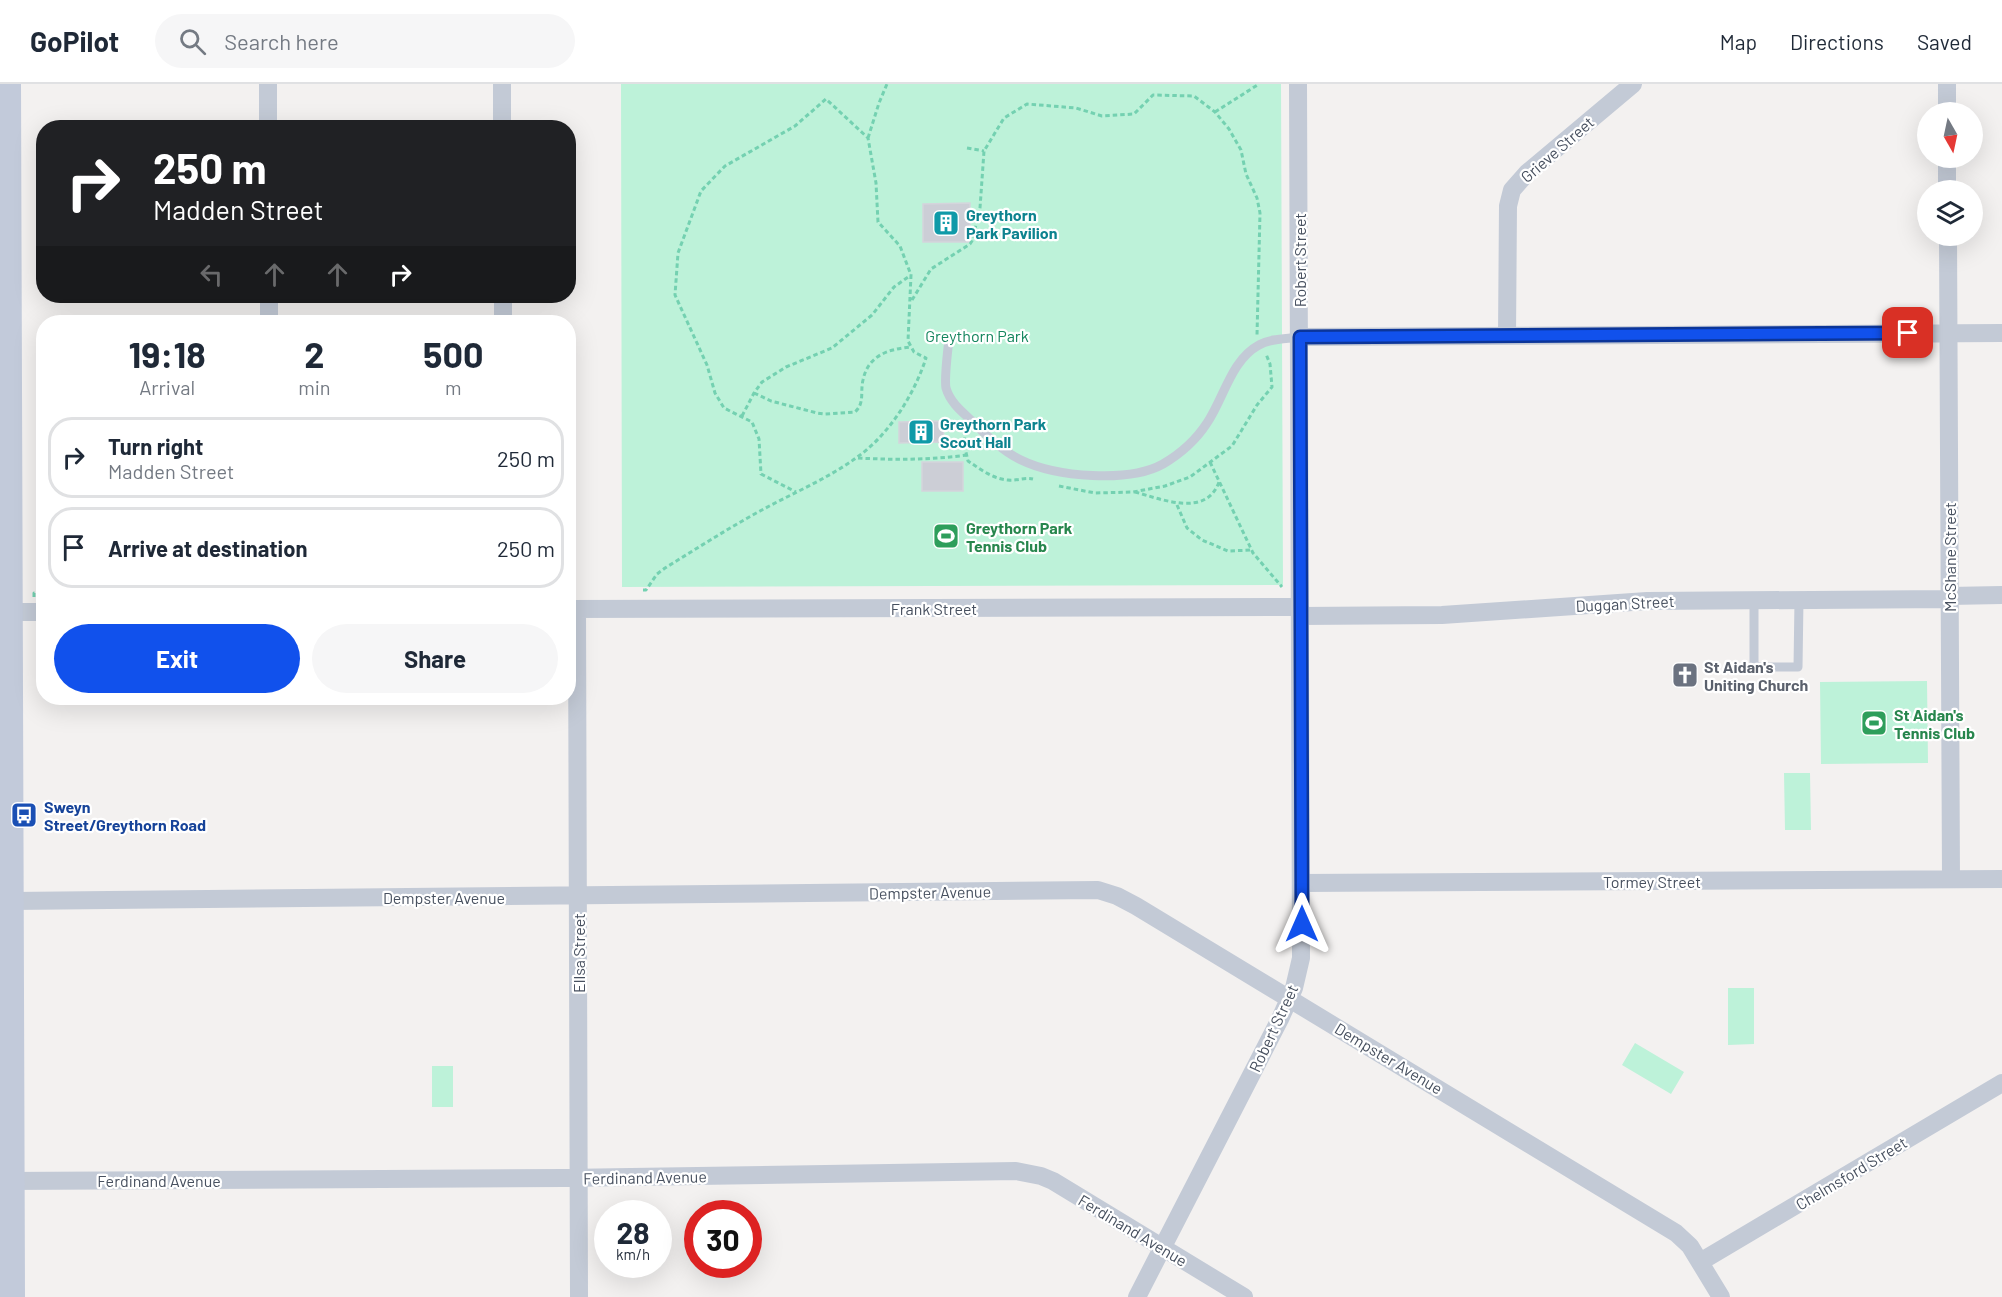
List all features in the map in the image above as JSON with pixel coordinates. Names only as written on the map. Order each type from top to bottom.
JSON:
[{"type":"main road","points":[[8,84],[11,612],[6,820],[11,901],[6,1181],[12,1297]]},
{"type":"street","points":[[268,84],[268,120]]},
{"type":"street","points":[[502,84],[502,120]]},
{"type":"street","name":"Robert Street","points":[[1137,1297],[1290,998],[1301,958],[1298,84]]},
{"type":"street","name":"Grieve Street","points":[[1507,336],[1508,206],[1512,190],[1527,173],[1633,84]]},
{"type":"street","points":[[1947,84],[1947,102]]},
{"type":"street","name":"McShane Street","points":[[1948,246],[1951,879]]},
{"type":"street","points":[[1300,337],[2002,333]]},
{"type":"street","name":"Duggan Street","points":[[1300,611],[1424,615],[1637,602],[2002,595]]},
{"type":"street","name":"Frank Street","points":[[576,609],[1300,611]]},
{"type":"street","points":[[11,612],[36,612]]},
{"type":"street","name":"Ellsa Street","points":[[575,705],[578,896],[579,1297]]},
{"type":"street","name":"Tormey Street","points":[[1301,883],[2002,879]]},
{"type":"street","name":"Dempster Avenue","points":[[11,901],[1098,890],[1117,896],[1136,906],[1676,1233],[1690,1246],[1721,1297]]},
{"type":"street","name":"Chelmsford Street","points":[[1700,1262],[2002,1083]]},
{"type":"street","name":"Ferdinand Avenue","points":[[6,1181],[579,1178],[1016,1171],[1053,1181],[1244,1297]]},
{"type":"lane","points":[[949,338],[946,387],[955,405],[989,438],[1020,460],[1053,469],[1107,477],[1133,474],[1162,464],[1197,436],[1246,356],[1261,344],[1300,337]]},
{"type":"lane","points":[[1754,600],[1754,668],[1798,668],[1799,600]]},
{"type":"path","points":[[635,591],[646,590],[657,574],[665,568],[736,524],[857,458],[888,428],[919,378],[926,358],[914,352],[908,341],[911,275],[900,246],[878,222],[876,183],[868,138],[887,84]]},
{"type":"path","points":[[1215,112],[1259,84]]},
{"type":"path","points":[[911,302],[931,268],[972,242],[980,208],[984,151],[1004,118],[1027,104],[1076,108],[1102,116],[1134,114],[1153,95],[1194,96],[1215,112],[1230,129],[1241,150],[1246,174],[1259,206],[1260,243],[1256,333],[1270,363],[1272,387],[1257,405],[1232,446],[1190,477],[1165,486],[1133,492],[1095,493],[1052,484]]},
{"type":"path","points":[[796,492],[761,474],[759,439],[752,422],[724,408],[715,393],[707,365],[675,295],[678,253],[701,191],[725,166],[795,126],[826,99],[868,138]]},
{"type":"path","points":[[968,148],[984,151]]},
{"type":"path","points":[[742,416],[762,382],[786,367],[832,348],[872,315],[894,287],[911,275]]},
{"type":"path","points":[[754,393],[771,401],[817,413],[855,412],[861,403],[863,380],[877,356],[897,348],[911,347]]},
{"type":"path","points":[[955,405],[954,412],[964,429],[968,461],[992,476],[1010,480],[1026,477],[1034,480]]},
{"type":"path","points":[[857,458],[890,460],[967,455]]},
{"type":"path","points":[[1210,462],[1252,550],[1285,590]]},
{"type":"path","points":[[1133,492],[1182,505],[1205,500],[1217,488],[1220,481]]},
{"type":"path","points":[[1177,503],[1187,528],[1202,540],[1228,551],[1252,550]]},
{"type":"green space","name":"Greythorn Park","points":[[621,84],[1281,84],[1283,585],[622,587]]},
{"type":"green space","name":"St Aidan's Tennis Club","points":[[1927,681],[1928,763],[1821,764],[1820,682]]},
{"type":"green space","points":[[1784,773],[1810,773],[1811,830],[1785,830]]},
{"type":"green space","points":[[1728,988],[1754,988],[1754,1044],[1728,1045]]},
{"type":"green space","points":[[1635,1043],[1684,1072],[1671,1094],[1622,1065]]},
{"type":"green space","points":[[432,1066],[453,1066],[453,1107],[432,1107]]},
{"type":"building","name":"Greythorn Park Pavilion","points":[[970,203],[970,242],[923,242],[923,204]]},
{"type":"building","name":"Greythorn Park Scout Hall","points":[[943,421],[944,442],[899,443],[899,422]]},
{"type":"building","name":"Greythorn Park Tennis Club","points":[[922,462],[963,462],[963,491],[922,491]]},
{"type":"place","name":"Greythorn Park Pavilion","points":[[946,223]]},
{"type":"place","name":"Greythorn Park Scout Hall","points":[[921,432]]},
{"type":"place","name":"Greythorn Park Tennis Club","points":[[946,536]]},
{"type":"place","name":"St Aidan's Uniting Church","points":[[1685,675]]},
{"type":"place","name":"St Aidan's Tennis Club","points":[[1874,723]]},
{"type":"place","name":"Sweyn Street/Greythorn Road","points":[[24,815]]},
{"type":"route","points":[[1302,924],[1300,337],[1908,333]]}]
